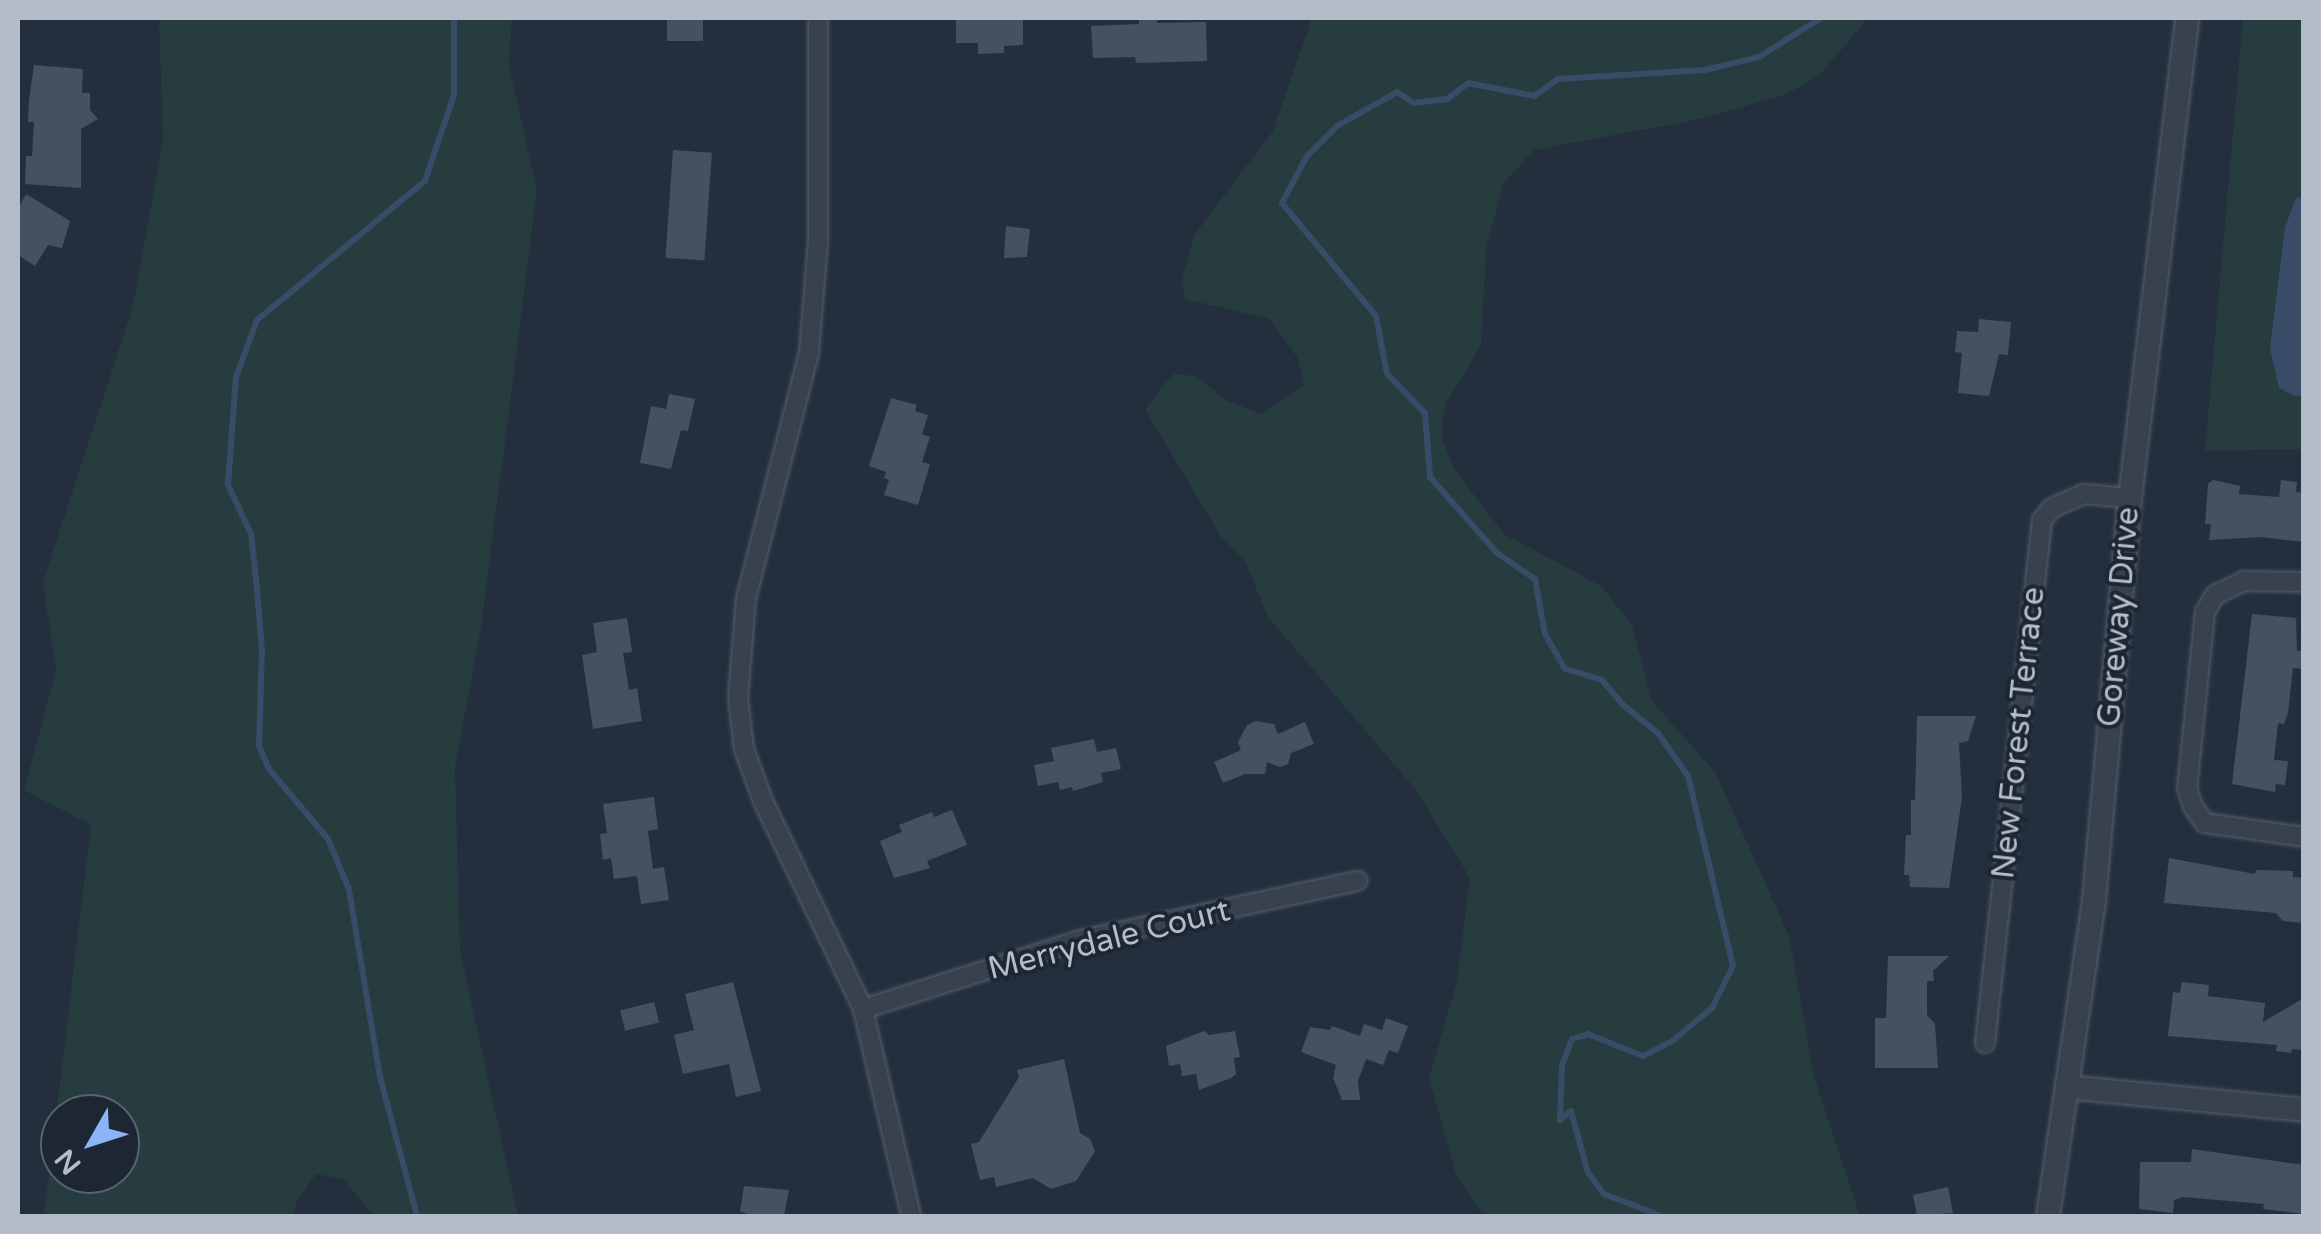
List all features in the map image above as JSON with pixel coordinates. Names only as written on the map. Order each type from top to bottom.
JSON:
[{"type":"street","points":[[818,18],[818,242],[809,353],[746,599],[738,698],[744,749],[763,801],[863,1009],[911,1216]]},
{"type":"street","name":"Goreway Drive","points":[[2048,1216],[2094,900],[2130,498],[2187,18]]},
{"type":"street","name":"New Forest Terrace","points":[[1986,1043],[2042,520],[2052,508],[2083,494],[2130,498]]},
{"type":"street","points":[[2304,582],[2244,580],[2214,595],[2205,612],[2187,788],[2205,822],[2304,836]]},
{"type":"street","name":"Merrydale Court","points":[[863,1009],[1077,941],[1358,881]]},
{"type":"street","points":[[2067,1087],[2304,1110]]},
{"type":"green space","points":[[159,18],[512,18],[509,65],[537,191],[481,628],[455,767],[460,951],[518,1216],[374,1216],[343,1179],[316,1174],[297,1201],[293,1216],[44,1216],[47,1194],[140,1194],[140,1094],[59,1094],[91,825],[24,790],[56,671],[43,582],[133,306],[163,140]]},
{"type":"green space","points":[[1312,18],[1868,18],[1819,76],[1786,94],[1700,119],[1534,150],[1503,184],[1486,249],[1481,346],[1446,403],[1441,434],[1454,469],[1504,534],[1601,586],[1632,625],[1652,701],[1715,772],[1789,936],[1814,1076],[1860,1216],[1484,1216],[1456,1175],[1429,1078],[1457,982],[1470,878],[1416,790],[1268,617],[1245,561],[1222,538],[1145,409],[1173,374],[1196,376],[1226,400],[1261,414],[1304,385],[1297,357],[1270,319],[1185,299],[1182,279],[1195,234],[1273,131]]},
{"type":"green space","points":[[2243,18],[2303,18],[2303,449],[2205,451]]},
{"type":"water","points":[[2303,197],[2304,395],[2295,396],[2279,388],[2270,349],[2285,227],[2296,198]]},
{"type":"building","points":[[667,18],[703,18],[703,41],[667,41]]},
{"type":"building","points":[[956,18],[1023,18],[1023,45],[1004,46],[1004,53],[978,54],[978,43],[956,43]]},
{"type":"building","points":[[1139,18],[1157,18],[1157,23],[1206,22],[1207,61],[1136,63],[1135,57],[1093,58],[1091,26],[1139,24]]},
{"type":"building","points":[[34,65],[83,69],[82,93],[90,93],[90,110],[98,119],[81,129],[81,188],[25,184],[26,156],[32,156],[34,122],[28,122]]},
{"type":"building","points":[[673,150],[712,153],[704,260],[665,258]]},
{"type":"building","points":[[26,194],[70,221],[62,248],[48,245],[35,266],[18,255],[18,209]]},
{"type":"building","points":[[1006,226],[1030,229],[1027,257],[1004,258]]},
{"type":"building","points":[[1979,319],[2011,322],[2008,355],[1999,354],[1989,396],[1958,393],[1962,353],[1955,352],[1957,331],[1978,332]]},
{"type":"building","points":[[669,394],[695,399],[688,431],[681,430],[671,469],[640,463],[651,406],[666,409]]},
{"type":"building","points":[[891,398],[917,405],[915,411],[928,415],[922,434],[930,437],[922,462],[930,464],[918,505],[884,495],[889,480],[884,478],[886,472],[869,466]]},
{"type":"building","points":[[2213,480],[2240,486],[2239,494],[2279,497],[2281,480],[2297,482],[2296,492],[2304,493],[2304,542],[2261,537],[2209,540],[2211,524],[2205,524],[2208,484]]},
{"type":"building","points":[[2252,614],[2296,618],[2297,651],[2304,651],[2304,669],[2293,668],[2288,713],[2284,724],[2278,723],[2274,760],[2288,761],[2285,785],[2276,784],[2275,792],[2232,784]]},
{"type":"building","points":[[627,618],[632,652],[623,653],[629,690],[637,688],[642,721],[593,729],[582,655],[597,652],[593,623]]},
{"type":"building","points":[[1917,716],[1976,716],[1968,741],[1959,743],[1962,797],[1949,888],[1910,887],[1909,875],[1904,875],[1906,835],[1911,835],[1911,800],[1915,800]]},
{"type":"building","points":[[1256,721],[1274,724],[1278,734],[1305,722],[1314,744],[1291,753],[1288,764],[1280,767],[1267,762],[1265,774],[1245,774],[1223,783],[1214,762],[1241,750],[1238,742],[1247,725]]},
{"type":"building","points":[[1094,739],[1097,752],[1116,748],[1121,769],[1101,773],[1103,782],[1073,791],[1072,787],[1060,790],[1058,782],[1038,786],[1034,765],[1054,761],[1051,748]]},
{"type":"building","points":[[654,797],[658,829],[648,831],[653,869],[664,867],[669,900],[641,904],[637,876],[614,879],[611,858],[603,860],[600,834],[607,833],[603,804]]},
{"type":"building","points":[[952,810],[967,845],[927,861],[930,868],[894,878],[880,841],[902,832],[899,825],[932,812],[934,817]]},
{"type":"building","points":[[2169,858],[2255,874],[2256,870],[2293,871],[2293,877],[2304,878],[2304,923],[2283,921],[2276,913],[2164,903]]},
{"type":"building","points":[[1888,956],[1949,956],[1933,971],[1934,981],[1927,981],[1927,1015],[1935,1024],[1938,1068],[1875,1068],[1875,1018],[1886,1018]]},
{"type":"building","points":[[733,982],[761,1091],[736,1097],[729,1064],[683,1074],[674,1035],[694,1030],[685,994]]},
{"type":"building","points":[[2182,982],[2209,985],[2208,996],[2265,1003],[2263,1022],[2304,998],[2304,1050],[2292,1049],[2291,1053],[2276,1051],[2277,1045],[2168,1036],[2173,992],[2180,993]]},
{"type":"building","points":[[654,1002],[659,1022],[625,1031],[620,1010]]},
{"type":"building","points":[[1386,1018],[1408,1026],[1398,1053],[1389,1050],[1383,1065],[1366,1059],[1358,1081],[1360,1100],[1342,1100],[1333,1078],[1336,1065],[1301,1052],[1310,1027],[1330,1030],[1332,1026],[1360,1036],[1364,1024],[1382,1030]]},
{"type":"building","points":[[1204,1031],[1209,1035],[1235,1031],[1240,1057],[1234,1058],[1236,1074],[1199,1090],[1196,1074],[1182,1076],[1180,1064],[1169,1066],[1166,1046]]},
{"type":"building","points":[[1064,1059],[1080,1133],[1090,1139],[1095,1151],[1076,1181],[1051,1189],[1033,1178],[996,1187],[994,1177],[980,1180],[971,1144],[979,1142],[1019,1077],[1017,1070]]},
{"type":"building","points":[[2192,1149],[2304,1165],[2304,1214],[2263,1209],[2264,1204],[2183,1197],[2174,1200],[2173,1213],[2139,1209],[2140,1162],[2191,1162]]},
{"type":"building","points":[[744,1186],[789,1190],[784,1216],[752,1216],[740,1211]]},
{"type":"building","points":[[1948,1187],[1953,1213],[1917,1216],[1913,1195]]},
{"type":"waterway","points":[[417,1216],[380,1077],[349,889],[328,839],[269,769],[259,745],[262,652],[251,534],[228,485],[236,377],[257,320],[425,181],[454,95],[454,18]]},
{"type":"waterway","points":[[1661,1216],[1604,1194],[1588,1173],[1571,1111],[1560,1120],[1562,1065],[1572,1039],[1588,1034],[1643,1056],[1671,1042],[1712,1008],[1733,966],[1688,776],[1658,733],[1623,705],[1602,680],[1565,669],[1545,634],[1535,579],[1497,553],[1430,477],[1425,413],[1387,374],[1376,316],[1282,203],[1307,156],[1337,126],[1397,92],[1414,103],[1447,99],[1468,83],[1534,96],[1558,79],[1705,70],[1759,57],[1821,18]]}]
